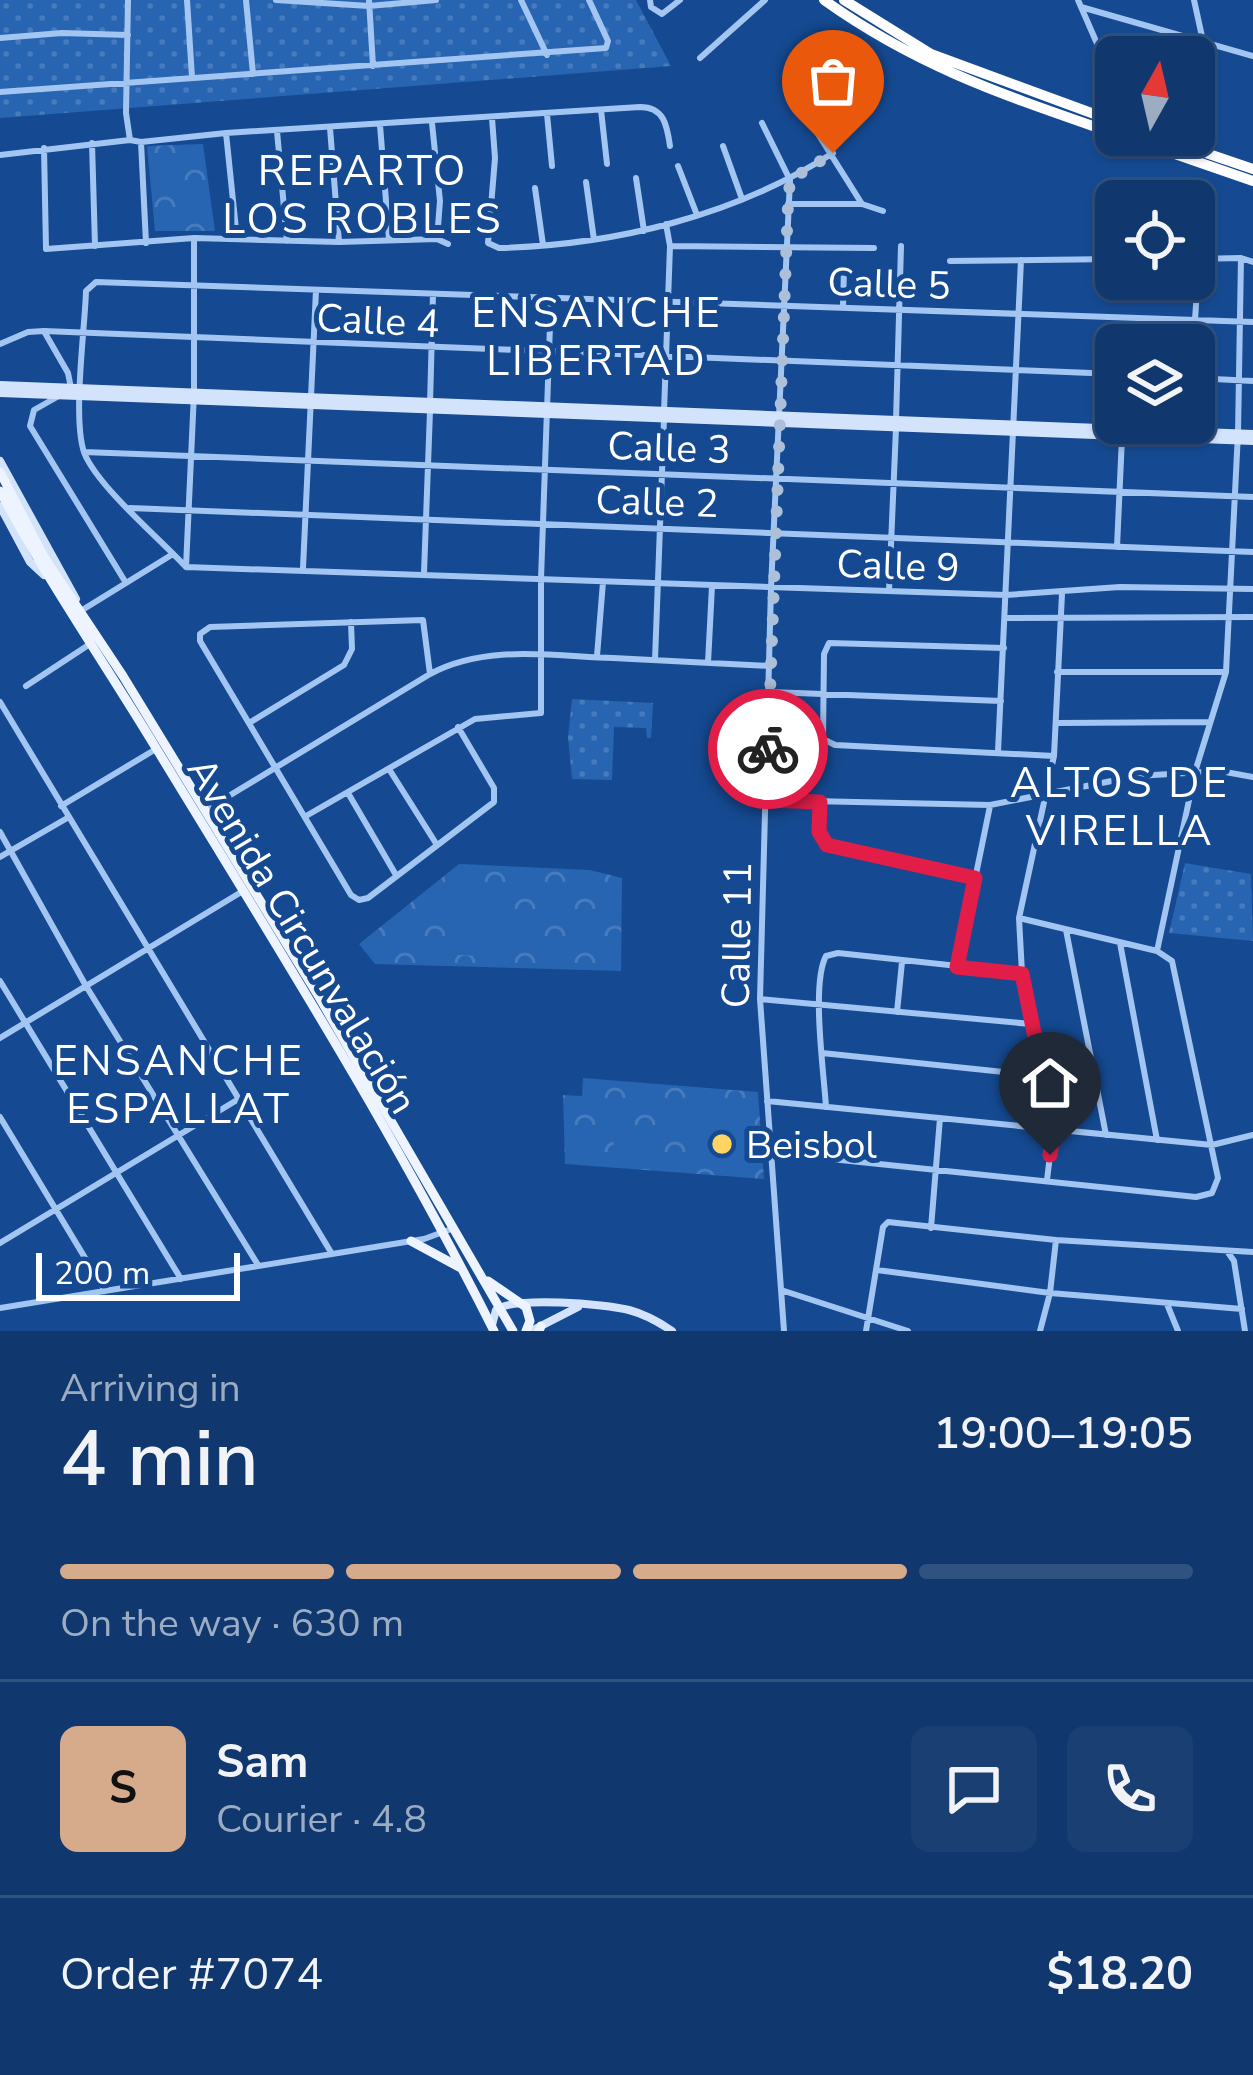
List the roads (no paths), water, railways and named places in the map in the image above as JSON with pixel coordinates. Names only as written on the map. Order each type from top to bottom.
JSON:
[{"type":"highway","points":[[824,0],[928,65],[991,92],[1095,126]]},
{"type":"highway","points":[[844,0],[931,54],[1095,114]]},
{"type":"highway","points":[[1181,156],[1253,181]]},
{"type":"highway","points":[[1215,156],[1253,169]]},
{"type":"main road","points":[[1,388],[61,396],[78,391]]},
{"type":"main road","points":[[1,388],[1095,430]]},
{"type":"main road","points":[[1215,436],[1253,438]]},
{"type":"main road","name":"Avenida Circunvalación","points":[[0,461],[76,598],[79,612]]},
{"type":"main road","name":"Avenida Circunvalación","points":[[0,472],[44,557],[513,1331]]},
{"type":"main road","name":"Avenida Circunvalación","points":[[0,491],[47,578],[160,746]]},
{"type":"main road","name":"Avenida Circunvalación","points":[[1,513],[31,562],[47,578]]},
{"type":"main road","name":"Avenida Circunvalación","points":[[449,1230],[493,1328]]},
{"type":"main road","points":[[411,1241],[464,1270]]},
{"type":"main road","points":[[481,1276],[522,1303],[534,1330],[582,1306]]},
{"type":"main road","points":[[493,1328],[500,1306],[509,1302],[631,1311],[672,1331]]},
{"type":"street","points":[[128,0],[130,140]]},
{"type":"street","points":[[187,0],[193,77]]},
{"type":"street","points":[[246,0],[253,74]]},
{"type":"street","points":[[276,0],[436,0]]},
{"type":"street","points":[[520,0],[547,55]]},
{"type":"street","points":[[0,92],[547,55],[608,45],[589,0]]},
{"type":"street","points":[[650,0],[652,8],[662,14],[680,0]]},
{"type":"street","points":[[700,58],[765,0]]},
{"type":"street","points":[[1193,0],[1202,36]]},
{"type":"street","points":[[369,3],[373,66]]},
{"type":"street","points":[[1080,3],[1187,36]]},
{"type":"street","points":[[1080,3],[1095,38]]},
{"type":"street","points":[[0,38],[128,35]]},
{"type":"street","points":[[1215,45],[1253,56]]},
{"type":"street","points":[[801,107],[862,204]]},
{"type":"street","points":[[601,110],[607,164]]},
{"type":"street","points":[[0,155],[130,140],[601,110],[656,110],[666,124],[670,146]]},
{"type":"street","points":[[547,114],[551,166]]},
{"type":"street","points":[[492,118],[495,158],[488,243],[499,248],[644,231],[742,200],[790,180],[833,153]]},
{"type":"street","points":[[432,121],[440,201],[437,239]]},
{"type":"street","points":[[762,123],[790,180]]},
{"type":"street","points":[[380,125],[389,238]]},
{"type":"street","points":[[330,128],[339,242]]},
{"type":"street","points":[[277,131],[287,241]]},
{"type":"street","points":[[226,133],[237,239]]},
{"type":"street","points":[[141,142],[146,243]]},
{"type":"street","points":[[92,143],[95,246]]},
{"type":"street","points":[[723,146],[742,200]]},
{"type":"street","points":[[44,148],[46,250],[194,238],[437,239],[448,244]]},
{"type":"street","points":[[678,166],[697,215]]},
{"type":"street","points":[[636,178],[644,231]]},
{"type":"street","name":"Calle 11","points":[[784,1331],[760,999],[790,180]]},
{"type":"street","points":[[586,182],[593,240]]},
{"type":"street","points":[[535,188],[543,245]]},
{"type":"street","points":[[788,204],[862,204],[883,211]]},
{"type":"street","points":[[655,660],[670,246],[666,224]]},
{"type":"street","points":[[186,567],[197,285],[194,238]]},
{"type":"street","points":[[670,246],[874,248]]},
{"type":"street","points":[[889,591],[902,247]]},
{"type":"street","points":[[1157,951],[1195,772],[1226,672],[1241,258]]},
{"type":"street","points":[[1215,259],[1253,262]]},
{"type":"street","points":[[998,752],[1021,260]]},
{"type":"street","points":[[950,261],[1095,260]]},
{"type":"street","points":[[843,308],[844,268]]},
{"type":"street","name":"Calle 5","points":[[84,335],[86,292],[91,284],[1253,322]]},
{"type":"street","points":[[303,568],[316,290]]},
{"type":"street","points":[[424,573],[434,294]]},
{"type":"street","points":[[306,816],[458,727],[492,715],[541,713],[551,297]]},
{"type":"street","points":[[1195,300],[1195,320]]},
{"type":"street","points":[[1130,318],[1130,324]]},
{"type":"street","name":"Calle 4","points":[[0,344],[28,332],[44,332],[1095,374]]},
{"type":"street","points":[[44,332],[78,391]]},
{"type":"street","points":[[84,335],[78,391],[84,452],[97,474],[186,567]]},
{"type":"street","points":[[1215,379],[1253,381]]},
{"type":"street","points":[[61,396],[34,410],[30,425],[126,583]]},
{"type":"street","points":[[1117,547],[1122,444]]},
{"type":"street","name":"Calle 3","points":[[84,452],[1253,497]]},
{"type":"street","name":"Calle 2","points":[[130,508],[1253,552]]},
{"type":"street","points":[[79,612],[174,554]]},
{"type":"street","name":"Calle 9","points":[[186,567],[1006,595],[1120,587],[1253,590]]},
{"type":"street","points":[[597,658],[603,582]]},
{"type":"street","points":[[708,663],[712,586]]},
{"type":"street","points":[[1047,1180],[1054,1130],[1030,1024],[1019,918],[1054,756],[1062,594]]},
{"type":"street","name":"Calle 9","points":[[1005,618],[1253,617]]},
{"type":"street","points":[[430,674],[423,620],[202,629],[200,641],[351,895],[359,900],[495,797],[458,727]]},
{"type":"street","points":[[249,723],[344,665],[352,649],[351,622]]},
{"type":"street","points":[[1004,648],[830,643],[824,654],[821,735],[825,742],[1054,756]]},
{"type":"street","points":[[26,686],[90,644]]},
{"type":"street","points":[[201,813],[430,674],[475,658],[540,655],[771,665]]},
{"type":"street","points":[[1058,672],[1226,672]]},
{"type":"street","points":[[770,692],[1001,701]]},
{"type":"street","points":[[0,703],[332,1254]]},
{"type":"street","points":[[1056,723],[1210,722]]},
{"type":"street","points":[[61,806],[160,746]]},
{"type":"street","points":[[389,769],[437,845]]},
{"type":"street","points":[[766,800],[990,805],[1137,776],[1220,771],[1253,777]]},
{"type":"street","points":[[348,793],[396,875]]},
{"type":"street","points":[[820,802],[819,832],[827,845],[975,878]]},
{"type":"street","points":[[957,967],[990,805]]},
{"type":"street","points":[[0,857],[69,817]]},
{"type":"street","points":[[0,832],[86,986],[258,1265]]},
{"type":"street","points":[[0,1038],[247,889]]},
{"type":"street","points":[[771,1159],[783,1154],[1196,1196],[1212,1193],[1218,1178],[1172,961],[1157,951],[1019,918]]},
{"type":"street","points":[[1066,930],[1106,1135]]},
{"type":"street","points":[[1120,943],[1157,1140]]},
{"type":"street","points":[[826,1108],[820,1003],[821,965],[826,956],[838,953],[1022,974]]},
{"type":"street","points":[[897,1012],[902,960]]},
{"type":"street","points":[[0,981],[181,1279]]},
{"type":"street","points":[[760,999],[1030,1024]]},
{"type":"street","points":[[822,1054],[1042,1076]]},
{"type":"street","points":[[0,1243],[237,1100]]},
{"type":"street","points":[[767,1101],[1212,1144],[1253,1135]]},
{"type":"street","points":[[0,1118],[104,1291]]},
{"type":"street","points":[[932,1228],[940,1118]]},
{"type":"street","points":[[866,1331],[883,1227],[889,1222],[1056,1240],[1253,1252]]},
{"type":"street","points":[[0,1308],[411,1241],[449,1230]]},
{"type":"street","points":[[1040,1331],[1051,1293],[1056,1240]]},
{"type":"street","points":[[1227,1251],[1234,1261],[1245,1331]]},
{"type":"street","points":[[877,1270],[1051,1293],[1242,1309]]},
{"type":"street","points":[[781,1290],[908,1331]]},
{"type":"street","points":[[1168,1304],[1178,1331]]},
{"type":"place","name":"Beisbol","points":[[722,1144]]},
{"type":"district","name":"REPARTO LOS ROBLES","points":[[363,194]]},
{"type":"district","name":"ENSANCHE LIBERTAD","points":[[597,336]]},
{"type":"district","name":"ALTOS DE VIRELLA","points":[[1120,806]]},
{"type":"district","name":"ENSANCHE ESPALLAT","points":[[179,1084]]}]
